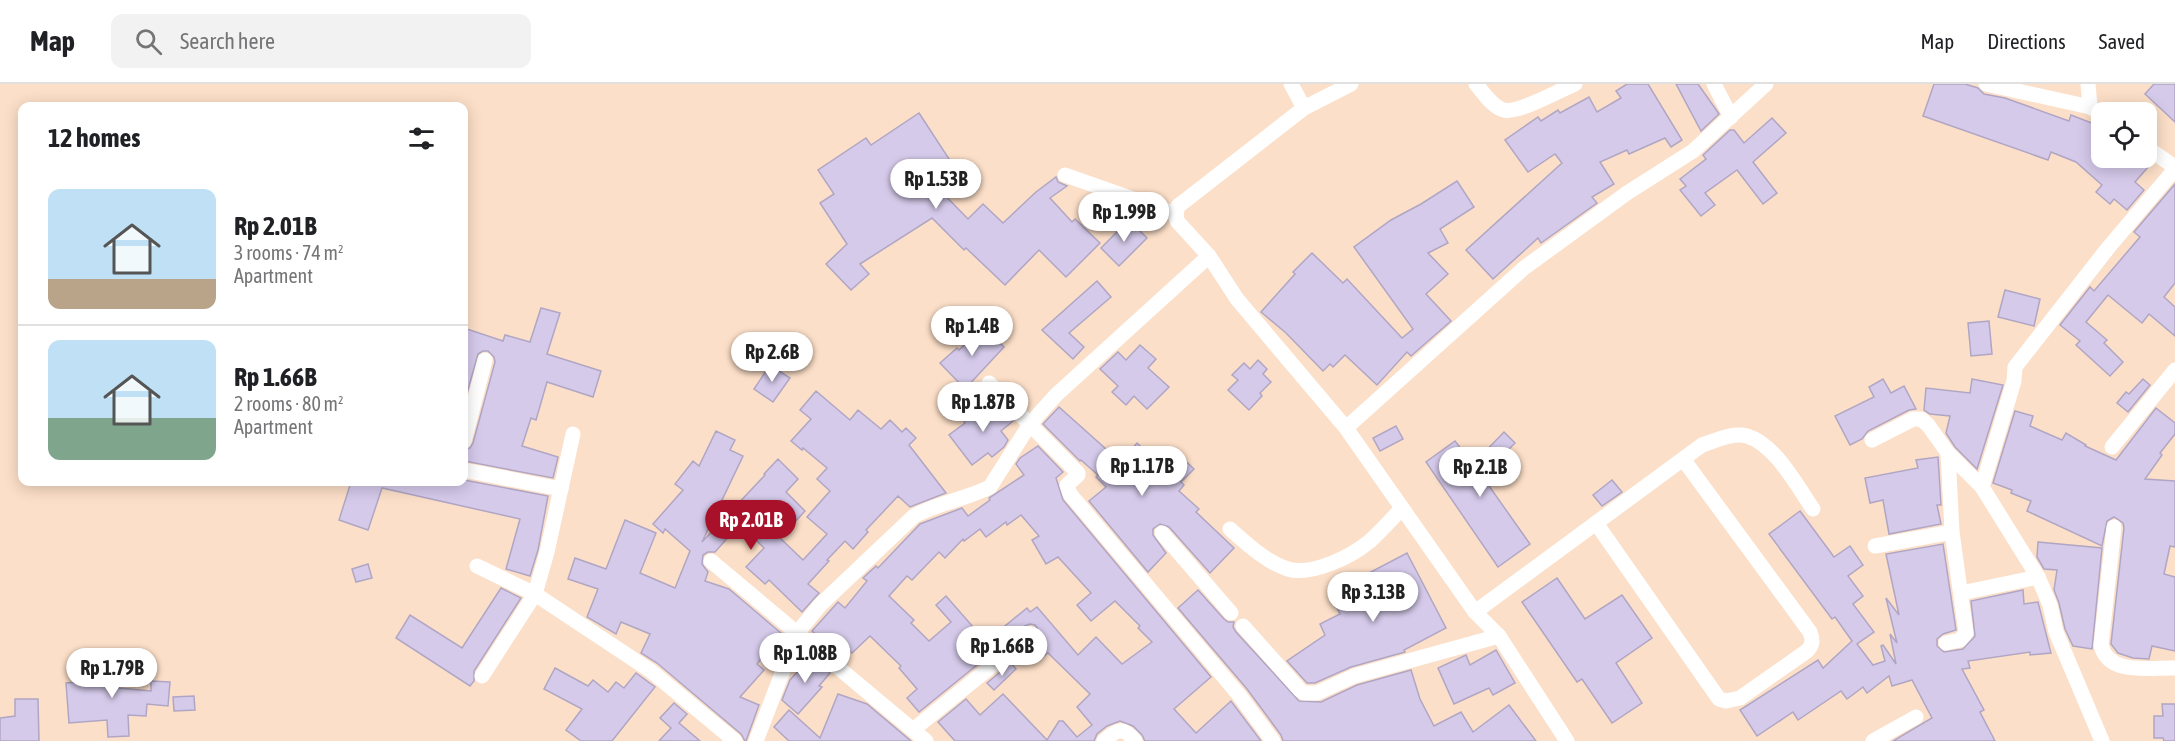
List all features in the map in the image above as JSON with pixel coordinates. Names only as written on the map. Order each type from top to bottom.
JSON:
[{"type":"street","points":[[1291,84],[1304,108]]},
{"type":"street","points":[[1351,84],[1304,108],[1178,206],[1177,221],[1209,255],[1237,299],[1346,428],[1475,612],[1499,636],[1567,741]]},
{"type":"street","points":[[1476,84],[1495,105],[1504,110],[1515,110],[1575,84]]},
{"type":"street","points":[[1714,84],[1731,117]]},
{"type":"street","points":[[1346,428],[1524,268],[1626,194],[1694,151],[1766,84]]},
{"type":"street","points":[[1986,84],[2091,109]]},
{"type":"street","points":[[2088,84],[2094,102]]},
{"type":"street","points":[[1982,487],[2014,381],[2015,367],[2108,248],[2175,168],[2157,155]]},
{"type":"street","points":[[1065,175],[1176,214]]},
{"type":"street","points":[[756,741],[798,632],[820,605],[914,516],[928,508],[990,487],[1030,424],[1078,374],[1209,255]]},
{"type":"street","points":[[468,426],[485,360]]},
{"type":"street","points":[[2112,447],[2175,370]]},
{"type":"street","points":[[989,383],[1078,473],[1067,485],[1070,494],[1239,695],[1273,741]]},
{"type":"street","points":[[1872,440],[1917,418],[1928,425],[1948,453],[1982,487],[2038,577],[2050,604],[2056,632],[2102,741]]},
{"type":"street","points":[[482,676],[535,594],[548,552],[573,434]]},
{"type":"street","points":[[1475,612],[1683,459],[1702,446],[1731,436],[1747,436],[1761,443],[1777,457],[1813,508]]},
{"type":"street","points":[[1946,643],[1960,640],[1966,633],[1953,532],[1948,453]]},
{"type":"street","points":[[1596,523],[1719,699],[1726,701],[1740,698],[1807,651],[1812,646],[1810,632],[1683,459]]},
{"type":"street","points":[[468,471],[561,489]]},
{"type":"street","points":[[1230,529],[1258,553],[1287,569],[1308,572],[1353,553],[1369,542],[1402,508]]},
{"type":"street","points":[[2114,527],[2101,645],[2103,654],[2116,665],[2175,668]]},
{"type":"street","points":[[1875,546],[1953,532]]},
{"type":"street","points":[[1162,533],[1231,613]]},
{"type":"street","points":[[711,561],[926,741]]},
{"type":"street","points":[[477,566],[535,594],[651,672],[735,741]]},
{"type":"street","points":[[1961,593],[2038,577]]},
{"type":"street","points":[[1243,626],[1300,690],[1311,694],[1354,676],[1499,636]]},
{"type":"street","points":[[914,729],[1031,634]]},
{"type":"street","points":[[1873,741],[1916,717]]},
{"type":"street","points":[[1104,741],[1114,733],[1124,730],[1135,741]]},
{"type":"building","points":[[1627,84],[1648,84],[1682,140],[1671,147],[1665,138],[1629,154],[1627,150],[1600,162],[1614,184],[1592,197],[1597,203],[1541,243],[1538,238],[1493,279],[1466,250],[1562,163],[1555,154],[1528,172],[1505,140],[1538,117],[1541,121],[1558,110],[1560,113],[1589,97],[1597,112],[1621,98],[1616,91]]},
{"type":"building","points":[[1676,84],[1698,84],[1719,114],[1701,131]]},
{"type":"building","points":[[1934,84],[1965,84],[1978,88],[1984,94],[2005,98],[2069,121],[2071,115],[2091,123],[2091,168],[2147,168],[2135,182],[2144,190],[2127,210],[2114,199],[2110,204],[2096,192],[2102,185],[2076,162],[2051,152],[2048,160],[1923,116]]},
{"type":"building","points":[[2154,84],[2175,84],[2175,122],[2157,105],[2157,102],[2154,102],[2145,94]]},
{"type":"building","points":[[919,113],[953,165],[939,175],[942,180],[935,185],[968,219],[983,204],[1003,223],[1056,177],[1058,182],[1067,186],[1050,198],[1072,222],[1075,219],[1100,243],[1066,277],[1039,250],[1005,285],[966,248],[964,250],[932,218],[860,264],[869,274],[851,290],[826,264],[847,244],[820,203],[834,194],[818,170],[866,138],[871,145]]},
{"type":"building","points":[[1772,118],[1786,133],[1753,162],[1777,193],[1763,204],[1737,170],[1705,193],[1715,205],[1701,216],[1680,190],[1686,186],[1680,179],[1706,159],[1703,155],[1730,130],[1734,130],[1744,143]]},
{"type":"building","points":[[1457,181],[1474,207],[1440,229],[1448,243],[1428,253],[1448,274],[1426,294],[1451,321],[1411,356],[1407,352],[1377,385],[1345,355],[1333,367],[1330,364],[1323,371],[1286,333],[1261,312],[1295,274],[1293,272],[1312,253],[1343,283],[1347,279],[1402,338],[1413,329],[1354,247],[1391,220]]},
{"type":"building","points":[[2175,184],[2175,283],[2164,297],[2175,307],[2175,336],[2149,314],[2142,323],[2108,295],[2086,322],[2107,340],[2104,343],[2123,362],[2110,376],[2076,345],[2080,341],[2060,325],[2090,287],[2094,291],[2140,237],[2134,232]]},
{"type":"building","points":[[1129,220],[1147,238],[1119,266],[1101,248]]},
{"type":"building","points":[[1097,281],[1111,297],[1069,333],[1084,347],[1073,359],[1042,330]]},
{"type":"building","points":[[2005,290],[2040,299],[2034,326],[1998,317]]},
{"type":"building","points":[[541,308],[560,313],[547,354],[601,371],[593,397],[547,382],[536,420],[531,418],[522,446],[558,457],[553,478],[468,462],[468,449],[473,443],[495,362],[494,357],[488,351],[478,354],[468,390],[468,329],[503,341],[505,335],[530,342]]},
{"type":"building","points":[[1989,321],[1992,354],[1971,356],[1968,323]]},
{"type":"building","points":[[983,326],[1004,347],[965,389],[940,363],[957,348],[959,350]]},
{"type":"building","points":[[1140,345],[1156,359],[1148,368],[1169,387],[1147,409],[1134,396],[1126,405],[1112,392],[1118,386],[1100,369],[1118,352],[1126,360]]},
{"type":"building","points":[[1258,360],[1267,369],[1263,374],[1271,382],[1260,393],[1262,396],[1249,410],[1228,390],[1238,380],[1232,375],[1244,363],[1250,369]]},
{"type":"building","points":[[770,365],[790,378],[773,402],[754,389]]},
{"type":"building","points":[[1883,379],[1891,393],[1904,386],[1916,409],[1909,410],[1868,431],[1862,439],[1850,445],[1835,416],[1874,397],[1869,387]]},
{"type":"building","points":[[1972,379],[2003,385],[1977,469],[1955,447],[1946,433],[1950,416],[1930,414],[1924,410],[1926,388],[1970,393]]},
{"type":"building","points":[[2143,379],[2150,385],[2128,412],[2117,403],[2126,392],[2129,394]]},
{"type":"building","points":[[816,391],[850,420],[858,410],[881,429],[890,420],[902,432],[906,428],[916,438],[909,445],[946,493],[910,507],[898,496],[866,530],[868,532],[853,549],[845,541],[827,560],[829,561],[808,584],[819,593],[802,612],[769,580],[765,584],[746,567],[764,548],[740,524],[715,552],[703,555],[702,564],[708,572],[705,581],[729,589],[781,633],[757,664],[764,670],[740,697],[759,705],[745,741],[741,734],[657,663],[641,653],[650,634],[621,622],[616,634],[587,617],[598,589],[568,579],[575,558],[606,569],[625,520],[656,533],[640,573],[675,588],[690,551],[665,529],[663,533],[653,524],[683,490],[675,484],[693,461],[699,466],[716,431],[735,440],[730,450],[743,456],[702,542],[778,459],[798,479],[786,492],[805,511],[780,538],[803,560],[827,534],[807,517],[830,491],[817,479],[827,468],[791,441],[811,419],[800,410]]},
{"type":"building","points":[[990,398],[1013,421],[1001,431],[1008,440],[1004,447],[992,457],[988,453],[972,465],[949,435],[965,423]]},
{"type":"building","points":[[1059,407],[1115,457],[1116,455],[1122,460],[1137,443],[1163,467],[1177,453],[1194,469],[1181,482],[1184,485],[1179,491],[1199,509],[1196,512],[1234,548],[1210,573],[1169,527],[1160,524],[1153,529],[1153,535],[1166,553],[1148,572],[1089,501],[1106,487],[1096,477],[1098,475],[1080,461],[1043,424]]},
{"type":"building","points":[[2156,408],[2175,423],[2175,434],[2160,453],[2162,455],[2145,479],[2175,481],[2175,547],[2170,546],[2164,574],[2175,577],[2175,651],[2152,646],[2149,659],[2133,658],[2118,653],[2111,644],[2123,523],[2114,517],[2107,521],[2102,546],[2027,511],[2031,501],[2011,493],[2012,490],[1993,483],[2015,411],[2033,416],[2030,426],[2062,440],[2066,433],[2085,446],[2116,460]]},
{"type":"building","points":[[1396,426],[1403,439],[1380,451],[1373,438]]},
{"type":"building","points":[[1504,432],[1515,443],[1482,476],[1530,544],[1498,567],[1426,462],[1455,441],[1473,464]]},
{"type":"building","points":[[1038,446],[1063,472],[1056,478],[1063,500],[1211,677],[1174,709],[1196,733],[1231,701],[1261,741],[1145,741],[1133,726],[1120,721],[1107,726],[1097,734],[1094,741],[955,741],[938,722],[966,699],[980,715],[1003,694],[1047,740],[1059,721],[1063,721],[1077,737],[1092,725],[1077,707],[1090,694],[1048,653],[1040,659],[1030,647],[1040,638],[1040,632],[1035,625],[1030,624],[919,712],[907,698],[917,689],[899,668],[901,666],[870,636],[852,653],[840,643],[833,651],[812,631],[838,602],[845,608],[867,581],[863,578],[876,566],[878,568],[920,524],[962,508],[968,516],[990,500],[989,498],[1024,475],[1016,464],[1020,458]],"holes":[[[1021,515],[1039,536],[1032,540],[1046,564],[1058,557],[1091,593],[1077,605],[1091,621],[1115,601],[1140,626],[1138,628],[1152,642],[1122,664],[1096,637],[1078,655],[1037,607],[1030,612],[1027,608],[989,639],[984,633],[981,636],[946,596],[936,605],[951,622],[929,641],[911,623],[914,620],[889,596],[907,576],[912,580],[939,552],[945,558],[963,539],[964,541],[980,529],[986,537],[1006,522],[1007,525]]]},
{"type":"building","points":[[1938,457],[1941,505],[1937,505],[1941,524],[1889,534],[1883,500],[1870,503],[1865,478],[1918,468],[1916,460]]},
{"type":"building","points":[[1612,480],[1622,492],[1602,506],[1593,495]]},
{"type":"building","points":[[468,481],[548,496],[538,550],[530,576],[506,569],[520,519],[382,488],[368,530],[339,520],[350,486],[468,486]]},
{"type":"building","points":[[1800,511],[1834,557],[1850,546],[1863,565],[1848,576],[1863,596],[1853,604],[1874,632],[1857,644],[1873,665],[1885,661],[1881,646],[1883,645],[1896,664],[1890,634],[1897,643],[1886,598],[1899,615],[1886,554],[1943,544],[1956,630],[1943,634],[1937,639],[1937,646],[1944,652],[1963,649],[1975,636],[1971,601],[2023,590],[2024,604],[2038,602],[2051,653],[2030,655],[2030,652],[1968,661],[1970,668],[1962,669],[1984,710],[1980,712],[1995,741],[1893,741],[1932,718],[1912,680],[1892,686],[1889,676],[1867,693],[1863,687],[1847,699],[1841,691],[1798,720],[1793,712],[1757,736],[1740,710],[1818,660],[1823,668],[1852,641],[1835,617],[1832,619],[1769,534]]},
{"type":"building","points":[[2038,542],[2102,548],[2092,649],[2073,646],[2065,629],[2054,590],[2057,570],[2044,569],[2037,557]]},
{"type":"building","points":[[1407,553],[1446,628],[1404,650],[1405,652],[1351,667],[1315,683],[1307,683],[1287,661],[1325,635],[1320,624],[1340,614],[1334,602],[1370,585],[1365,575]]},
{"type":"building","points":[[368,564],[372,578],[356,582],[352,569]]},
{"type":"building","points":[[1557,578],[1585,619],[1622,595],[1652,638],[1616,663],[1642,703],[1612,723],[1582,679],[1577,682],[1522,602]]},
{"type":"building","points":[[501,588],[521,598],[474,671],[474,681],[470,686],[396,638],[410,615],[462,648]]},
{"type":"building","points":[[1198,590],[1224,619],[1234,622],[1233,627],[1236,632],[1299,701],[1321,702],[1357,685],[1411,670],[1420,699],[1434,726],[1461,712],[1473,732],[1509,705],[1536,741],[1283,741],[1247,689],[1178,608]]},
{"type":"building","points":[[1496,650],[1515,683],[1493,695],[1489,688],[1454,704],[1438,668],[1466,655],[1470,665]]},
{"type":"building","points":[[106,653],[122,654],[119,688],[151,691],[151,681],[170,682],[168,706],[147,704],[146,716],[128,715],[129,736],[108,737],[107,720],[69,723],[66,683],[104,680]]},
{"type":"building","points":[[806,653],[830,673],[819,686],[822,687],[798,714],[782,700],[790,680],[800,669],[796,666]]},
{"type":"building","points":[[1011,663],[1016,669],[994,690],[987,683]]},
{"type":"building","points":[[555,668],[588,686],[593,680],[608,692],[616,682],[624,688],[636,673],[655,687],[612,741],[581,741],[566,730],[582,709],[544,689]]},
{"type":"building","points":[[838,694],[867,704],[911,741],[789,741],[774,727],[789,710],[820,738]]},
{"type":"building","points":[[194,696],[195,710],[174,711],[173,697]]},
{"type":"building","points":[[15,699],[38,699],[39,741],[0,741],[0,718],[15,716]]},
{"type":"building","points":[[674,703],[687,714],[679,723],[700,741],[659,741],[671,728],[660,718]]},
{"type":"building","points":[[2162,704],[2175,704],[2175,741],[2154,738],[2154,716],[2163,716]]}]
